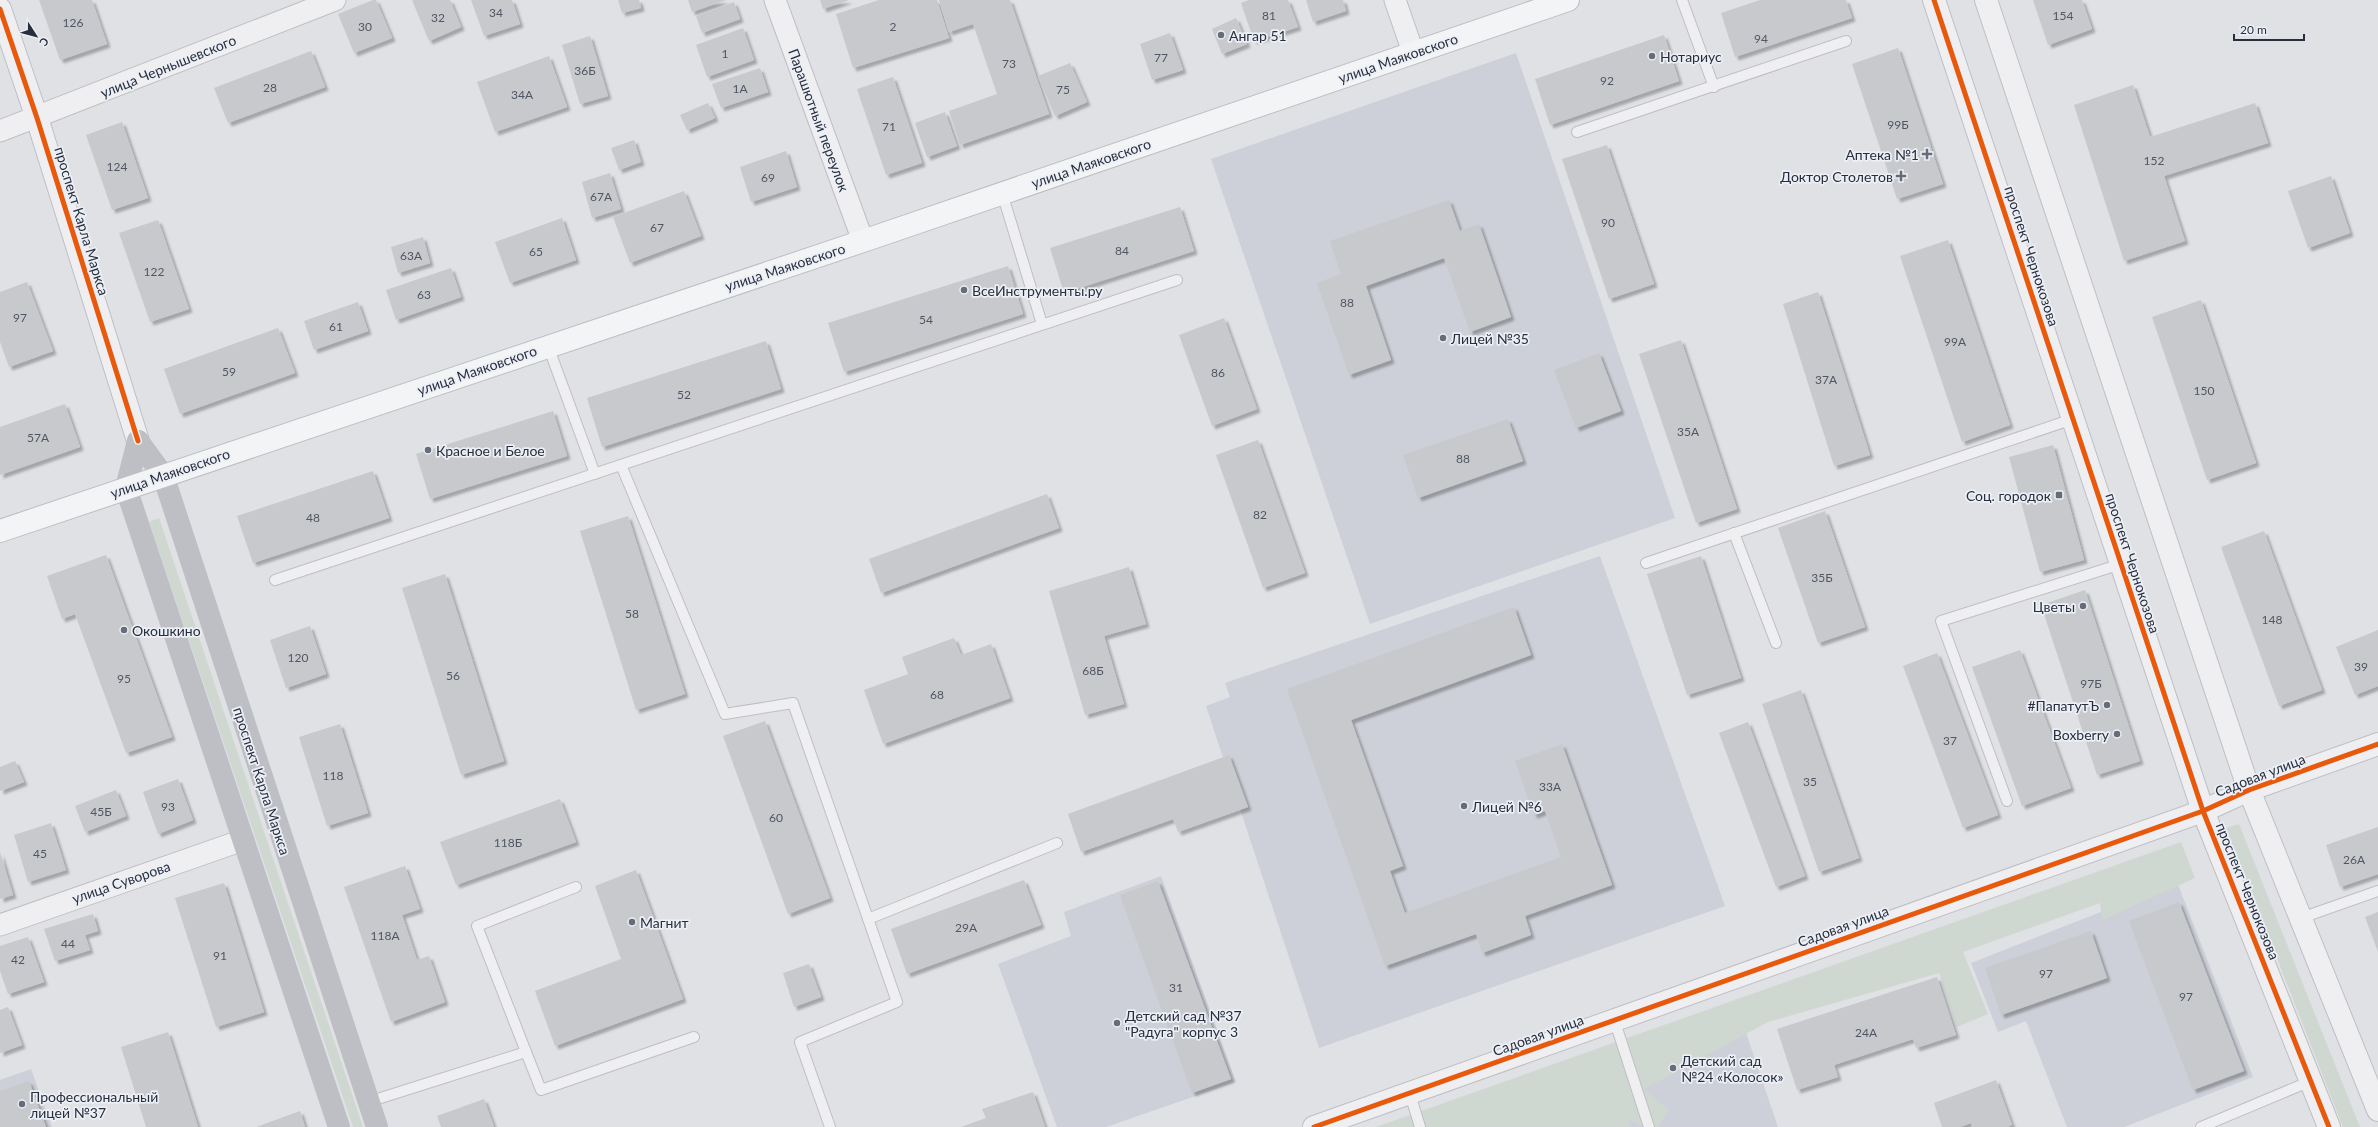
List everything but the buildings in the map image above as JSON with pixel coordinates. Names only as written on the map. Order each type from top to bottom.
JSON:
[{"type":"main road","name":"улица Маяковского","points":[[0,530],[863,241],[1568,0]]},
{"type":"main road","name":"проспект Карла Маркса","points":[[138,441],[163,475],[377,1127]]},
{"type":"main road","points":[[138,441],[126,488],[339,1127]]},
{"type":"street","name":"улица Чернышевского","points":[[0,132],[335,0]]},
{"type":"street","name":"Парашютный переулок","points":[[775,0],[863,241]]},
{"type":"street","points":[[1395,0],[1413,52]]},
{"type":"street","name":"проспект Чернокозова","points":[[1934,0],[2203,811],[2329,1127]]},
{"type":"street","points":[[1986,0],[2249,790],[2378,1110]]},
{"type":"street","name":"проспект Карла Маркса","points":[[0,9],[37,118],[138,441]]},
{"type":"street","name":"Садовая улица","points":[[1314,1127],[2203,811],[2249,790],[2378,744]]},
{"type":"street","name":"улица Суворова","points":[[0,925],[243,840]]},
{"type":"lane","points":[[1682,0],[1714,87]]},
{"type":"lane","points":[[1577,132],[1714,87],[1846,41]]},
{"type":"lane","points":[[1002,193],[1042,324]]},
{"type":"lane","points":[[275,580],[1177,280]]},
{"type":"lane","points":[[548,346],[595,474]]},
{"type":"lane","points":[[1646,562],[2073,419]]},
{"type":"lane","points":[[621,465],[726,714],[793,703],[896,1002],[800,1042],[830,1127]]},
{"type":"lane","points":[[1734,533],[1776,643]]},
{"type":"lane","points":[[2007,801],[1941,621],[2121,564]]},
{"type":"lane","points":[[868,919],[1057,844]]},
{"type":"lane","points":[[576,887],[477,926],[541,1090],[694,1037]]},
{"type":"lane","points":[[2301,918],[2378,891]]},
{"type":"lane","points":[[1614,1020],[1650,1127]]},
{"type":"lane","points":[[368,1102],[526,1052]]},
{"type":"lane","points":[[2201,1127],[2311,1081]]},
{"type":"lane","points":[[1410,1094],[1420,1127]]},
{"type":"shaded area","name":"Лицей №35","points":[[1516,53],[1675,518],[1370,624],[1211,159]]},
{"type":"shaded area","points":[[159,518],[363,1127],[353,1127],[149,522]]},
{"type":"shaded area","name":"Лицей №6","points":[[1600,556],[1725,906],[1319,1048],[1206,706],[1230,697],[1225,683]]},
{"type":"shaded area","points":[[2239,824],[2360,1127],[2343,1127],[2226,828]]},
{"type":"shaded area","points":[[2181,842],[2195,878],[2102,920],[2100,903],[1963,952],[1988,1014],[1957,1027],[1939,973],[1768,1022],[1644,1089],[1669,1110],[1658,1127],[1646,1127],[1629,1120],[1630,1127],[1376,1127]]},
{"type":"shaded area","name":"Детский сад №37 \"Радуга\" корпус 3","points":[[1161,876],[1236,1082],[1106,1127],[1057,1127],[998,964],[1071,936],[1064,912]]},
{"type":"shaded area","points":[[2177,882],[2253,1077],[2124,1127],[2067,1127],[2026,1021],[1998,1032],[1971,963]]},
{"type":"shaded area","name":"Детский сад №24 «Колосок»","points":[[1740,1015],[1778,1127],[1437,1127]]},
{"type":"shaded area","name":"Профессиональный лицей №37","points":[[31,1069],[52,1127],[0,1127],[0,1080]]},
{"type":"cycle path","points":[[1934,0],[2203,811],[2329,1127]]},
{"type":"cycle path","points":[[0,9],[37,118],[138,441]]},
{"type":"cycle path","points":[[1314,1127],[2203,811],[2249,790],[2378,744]]},
{"type":"place","name":"Ангар 51","points":[[1221,35]]},
{"type":"place","name":"Нотариус","points":[[1652,56]]},
{"type":"place","name":"Аптека №1","points":[[1927,154]]},
{"type":"place","name":"Доктор Столетов","points":[[1901,176]]},
{"type":"place","name":"ВсеИнструменты.ру","points":[[964,290]]},
{"type":"place","name":"Лицей №35","points":[[1443,338]]},
{"type":"place","name":"Красное и Белое","points":[[428,450]]},
{"type":"place","name":"Соц. городок","points":[[2059,495]]},
{"type":"place","name":"Цветы","points":[[2083,606]]},
{"type":"place","name":"Окошкино","points":[[124,630]]},
{"type":"place","name":"#ПапатутЪ","points":[[2107,705]]},
{"type":"place","name":"Boxberry","points":[[2117,734]]},
{"type":"place","name":"Лицей №6","points":[[1464,806]]},
{"type":"place","name":"Магнит","points":[[632,922]]},
{"type":"place","name":"Детский сад №37 \"Радуга\" корпус 3","points":[[1117,1023]]},
{"type":"place","name":"Детский сад №24 «Колосок»","points":[[1673,1068]]},
{"type":"place","name":"Профессиональный лицей №37","points":[[22,1104]]}]
